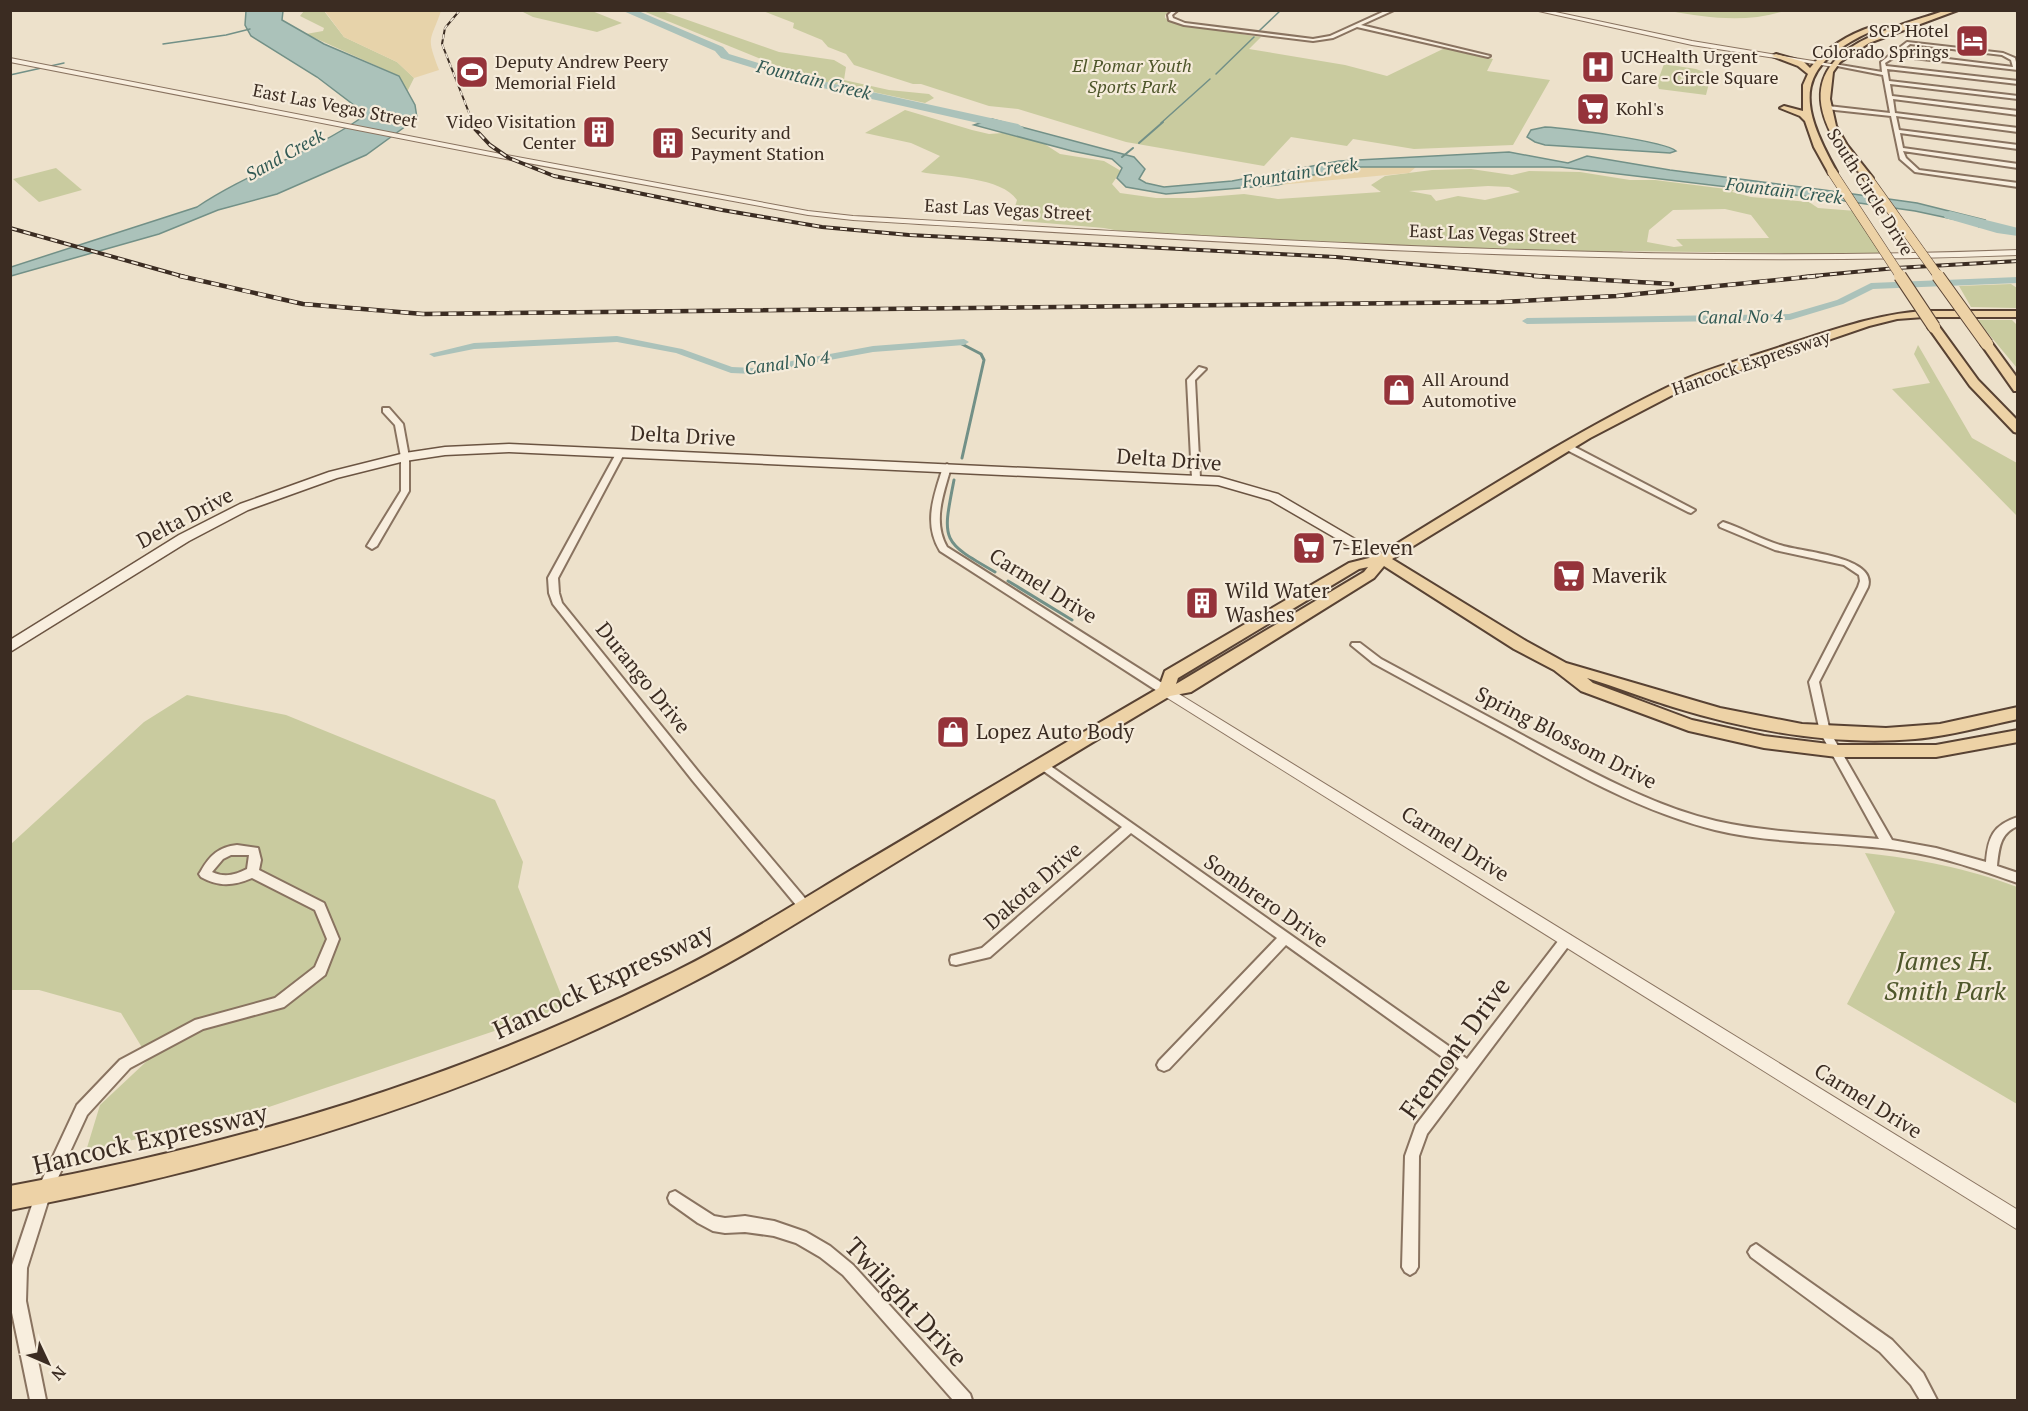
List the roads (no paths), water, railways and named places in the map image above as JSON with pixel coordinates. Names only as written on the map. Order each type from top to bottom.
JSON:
[{"type":"main road","name":"South Circle Drive","points":[[1929,10],[1858,34],[1834,47],[1810,73],[1806,89],[1808,119],[1816,144],[1832,172],[1934,327],[1974,383],[2018,429]]},
{"type":"main road","points":[[1834,65],[1855,48],[1879,36],[1955,10]]},
{"type":"main road","points":[[1776,56],[1801,64],[1810,73]]},
{"type":"main road","name":"South Circle Drive","points":[[1834,65],[1828,76],[1828,108],[1831,124],[2018,388]]},
{"type":"main road","points":[[1806,104],[1795,108],[1784,108],[1803,114],[1808,119]]},
{"type":"main road","name":"Hancock Expressway","points":[[10,1198],[133,1174],[266,1141],[486,1065],[629,1004],[744,944],[1166,691],[1185,688],[1369,575],[1382,559],[1566,446],[1678,387],[1753,359],[1866,323],[1897,316],[2018,314]]},
{"type":"main road","name":"Delta Drive","points":[[10,647],[146,560],[225,516],[298,486],[405,457],[445,452],[509,448],[1196,478],[1242,486],[1275,497],[1382,559]]},
{"type":"main road","points":[[1382,559],[1520,645],[1560,666],[1587,687],[1689,725],[1755,740],[1837,752],[1936,751],[2016,736]]},
{"type":"main road","points":[[1560,666],[1596,674],[1672,701],[1731,717],[1825,732],[1915,733],[2018,713]]},
{"type":"street","points":[[1176,10],[1169,17],[1179,22],[1302,40],[1327,38],[1392,10]]},
{"type":"street","points":[[1536,10],[1686,40],[1818,62]]},
{"type":"street","points":[[1357,26],[1488,56]]},
{"type":"street","points":[[1686,40],[1885,74]]},
{"type":"street","points":[[2017,68],[2011,57],[1992,52],[1909,43],[1884,62],[1903,159],[1917,171],[2018,185]]},
{"type":"street","points":[[1894,54],[2017,68]]},
{"type":"street","name":"East Las Vegas Street","points":[[10,60],[682,190],[853,218],[1398,247],[1665,256],[1805,258],[2018,252]]},
{"type":"street","points":[[1884,67],[2018,83]]},
{"type":"street","points":[[1887,82],[2018,98]]},
{"type":"street","points":[[1890,97],[2018,114]]},
{"type":"street","points":[[1828,108],[2018,130]]},
{"type":"street","points":[[1897,131],[2018,147]]},
{"type":"street","points":[[1900,149],[2018,166]]},
{"type":"street","points":[[1196,478],[1191,380],[1202,369]]},
{"type":"street","points":[[372,546],[405,491],[405,457],[399,424],[386,410]]},
{"type":"street","points":[[1566,446],[1691,510]]},
{"type":"street","name":"Durango Drive","points":[[621,453],[553,578],[554,594],[558,604],[697,778],[806,907]]},
{"type":"street","name":"Carmel Drive","points":[[947,467],[935,512],[934,528],[937,541],[943,549],[1166,691],[2018,1221]]},
{"type":"street","points":[[1723,525],[1778,548],[1847,563],[1863,574],[1865,580],[1863,587],[1815,675],[1814,682],[1825,732],[1888,844]]},
{"type":"street","name":"Spring Blossom Drive","points":[[1356,645],[1377,661],[1610,787],[1662,808],[1716,825],[1778,837],[1888,844],[1991,868],[2018,878]]},
{"type":"street","name":"Sombrero Drive","points":[[1042,764],[1468,1068]]},
{"type":"street","points":[[1991,868],[1996,835],[2001,828],[2018,821]]},
{"type":"street","name":"Dakota Drive","points":[[956,960],[986,952],[1129,828]]},
{"type":"street","points":[[38,1401],[18,1301],[19,1268],[43,1193],[82,1110],[125,1064],[200,1024],[279,1003],[320,971],[333,939],[320,907],[252,872]]},
{"type":"street","points":[[1164,1065],[1285,938]]},
{"type":"street","name":"Fremont Drive","points":[[1410,1268],[1412,1156],[1421,1130],[1566,940]]},
{"type":"street","name":"Twilight Drive","points":[[675,1198],[715,1224],[746,1224],[774,1228],[801,1236],[827,1250],[848,1270],[964,1401]]},
{"type":"street","points":[[1756,1252],[1886,1346],[1917,1379],[1929,1401]]},
{"type":"water","points":[[246,11],[283,11],[282,20],[324,44],[399,76],[415,105],[417,118],[366,155],[277,194],[218,210],[159,234],[11,276],[11,267],[197,207],[237,183],[321,142],[361,118],[359,109],[317,77],[251,36],[245,25]]},
{"type":"water","points":[[992,119],[1134,157],[1145,169],[1139,179],[1164,187],[1232,181],[1339,161],[1509,152],[1568,163],[1587,156],[1670,170],[1917,203],[1985,220],[1979,227],[1976,224],[1915,211],[1560,167],[1355,167],[1303,177],[1278,185],[1166,194],[1126,187],[1117,178],[1122,168],[1112,159],[1072,151],[974,125]]},
{"type":"water","points":[[1545,127],[1635,139],[1676,151],[1670,153],[1545,145],[1527,137],[1531,130]]},
{"type":"waterway","name":"Fountain Creek","points":[[626,10],[719,49],[725,56],[805,81],[1018,128]]},
{"type":"waterway","points":[[1259,31],[1281,10]]},
{"type":"waterway","points":[[163,44],[226,35],[250,29]]},
{"type":"waterway","points":[[1216,74],[1254,37]]},
{"type":"waterway","points":[[10,75],[64,63]]},
{"type":"waterway","points":[[1161,123],[1210,79]]},
{"type":"waterway","points":[[1139,143],[1163,122]]},
{"type":"waterway","points":[[1122,157],[1133,148]]},
{"type":"waterway","name":"Fountain Creek","points":[[1950,215],[2002,230],[2018,232]]},
{"type":"waterway","name":"Canal No 4","points":[[1527,321],[1790,317],[1840,302],[1871,286],[2018,280]]},
{"type":"waterway","name":"Canal No 4","points":[[434,354],[474,346],[617,339],[679,351],[731,370],[754,371],[873,349],[964,342]]},
{"type":"waterway","points":[[958,342],[981,354],[984,360],[962,458]]},
{"type":"waterway","points":[[954,480],[947,528],[950,537],[964,553],[995,572]]},
{"type":"waterway","points":[[1008,581],[1072,620]]},
{"type":"railway","points":[[460,10],[445,28],[442,44],[473,123]]},
{"type":"railway","points":[[472,122],[475,129],[490,145],[509,158],[554,176],[722,210],[822,227],[909,235],[1336,257],[1548,277]]},
{"type":"railway","points":[[10,228],[185,277]]},
{"type":"railway","points":[[1802,277],[1896,268],[2018,261]]},
{"type":"railway","points":[[180,276],[303,304],[423,314],[1501,302],[1617,296],[1817,276]]},
{"type":"railway","points":[[1534,276],[1548,277]]},
{"type":"railway","points":[[1548,277],[1672,284]]},
{"type":"place","name":"SCP Hotel Colorado Springs","points":[[1972,41]]},
{"type":"place","name":"UCHealth Urgent Care - Circle Square","points":[[1598,67]]},
{"type":"place","name":"Deputy Andrew Peery Memorial Field","points":[[472,72]]},
{"type":"place","name":"Kohl's","points":[[1593,109]]},
{"type":"place","name":"Video Visitation Center","points":[[599,132]]},
{"type":"place","name":"Security and Payment Station","points":[[668,143]]},
{"type":"place","name":"All Around Automotive","points":[[1399,390]]},
{"type":"place","name":"7-Eleven","points":[[1309,548]]},
{"type":"place","name":"Maverik","points":[[1569,576]]},
{"type":"place","name":"Wild Water Washes","points":[[1202,603]]},
{"type":"place","name":"Lopez Auto Body","points":[[953,732]]},
{"type":"park label","name":"El Pomar Youth Sports Park","points":[[1132,76]]},
{"type":"park label","name":"James H. Smith Park","points":[[1945,976]]},
{"type":"water label","name":"Sand Creek","points":[[285,155]]}]
